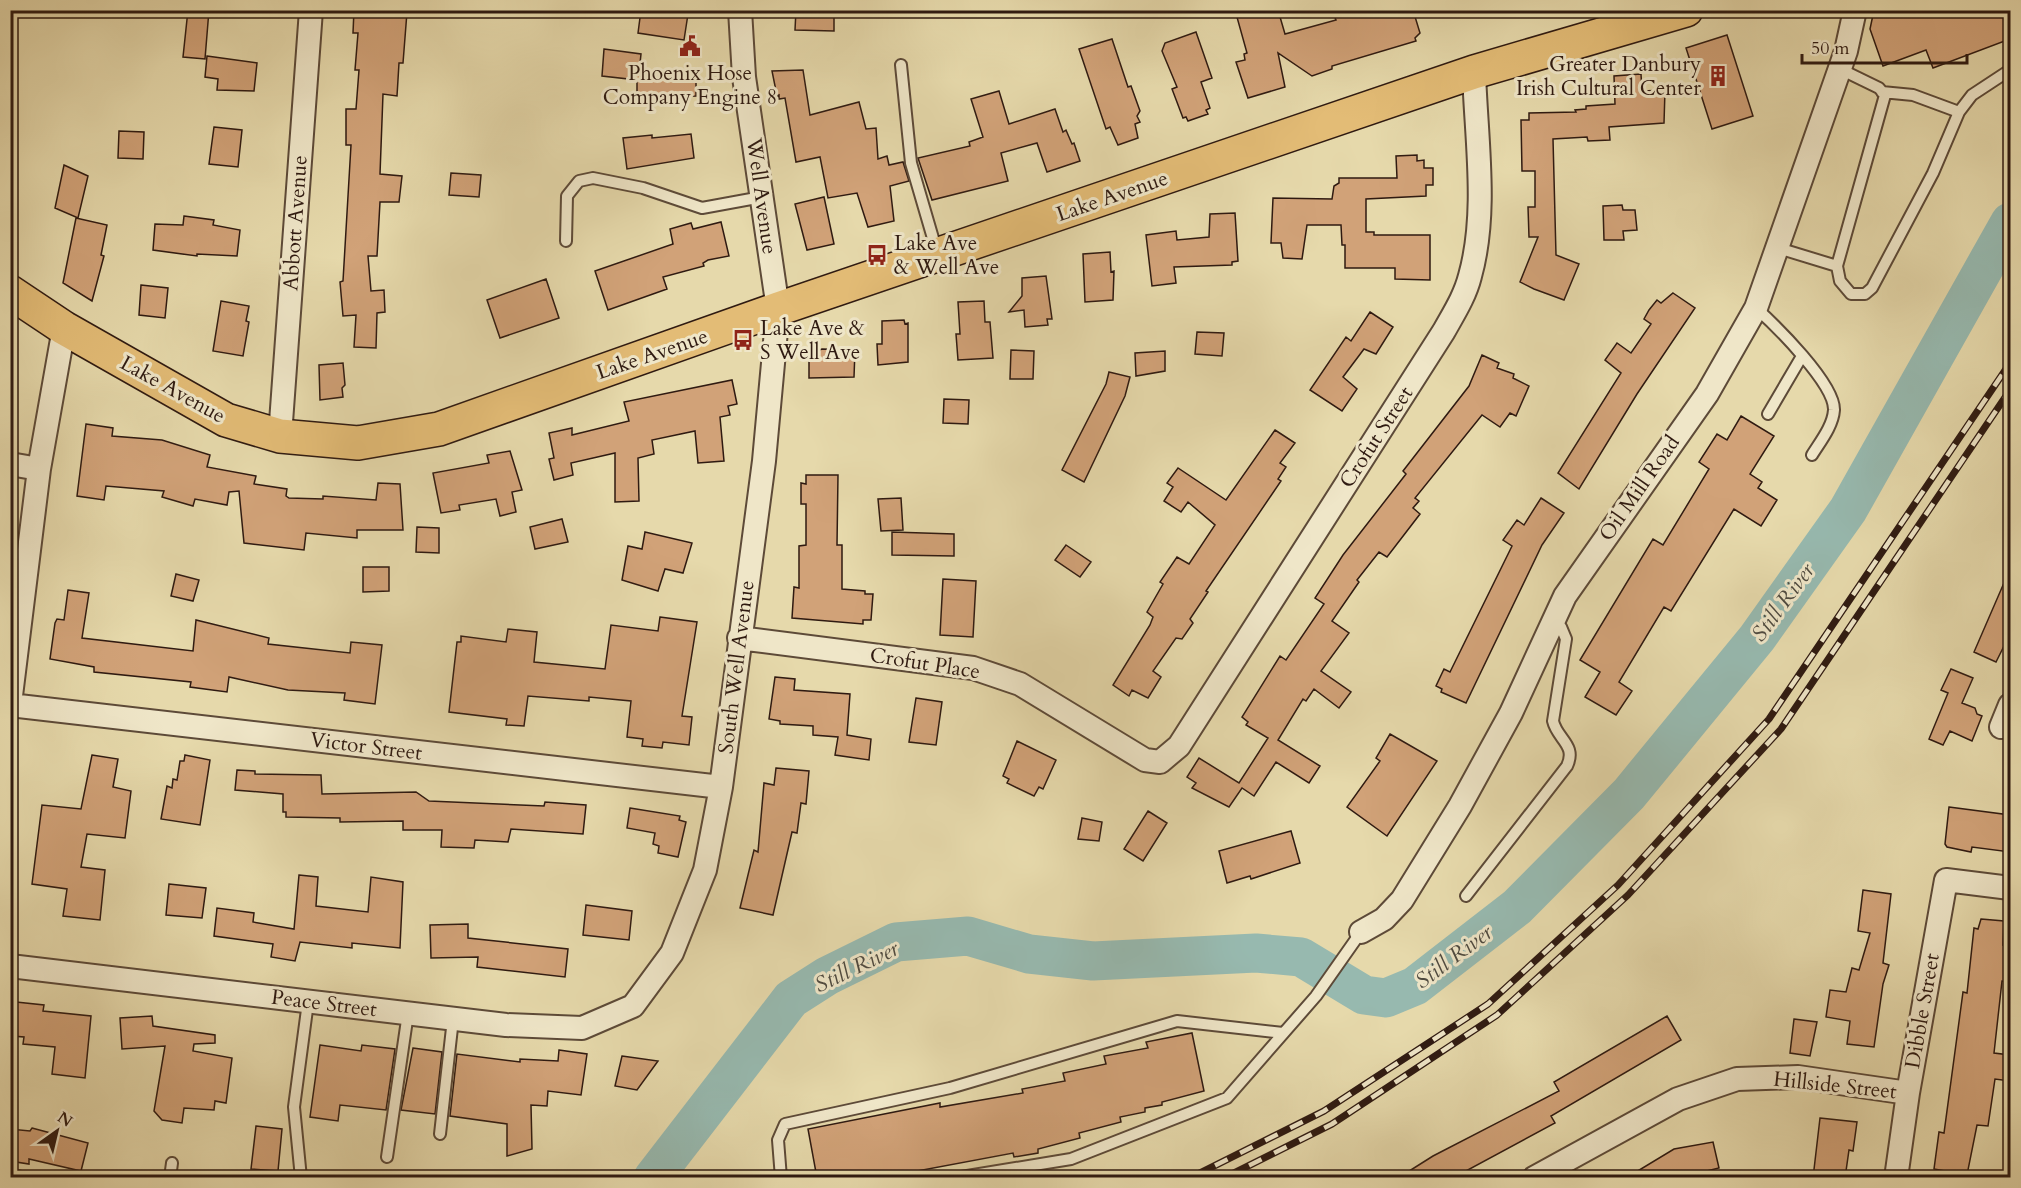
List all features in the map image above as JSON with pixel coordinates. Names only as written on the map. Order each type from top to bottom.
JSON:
[{"type":"main road","name":"Lake Avenue","points":[[10,292],[64,328],[226,420],[280,436],[358,443],[439,429],[778,309],[1474,72],[1686,10]]},
{"type":"street","name":"Abbott Avenue","points":[[280,436],[311,10]]},
{"type":"street","name":"Well Avenue","points":[[740,10],[744,77],[778,309]]},
{"type":"street","name":"Oil Mill Road","points":[[1360,932],[1384,919],[1402,900],[1460,806],[1511,713],[1565,596],[1707,394],[1756,308],[1840,69],[1855,10]]},
{"type":"street","name":"Crofut Street","points":[[1160,762],[1179,746],[1444,331],[1464,295],[1471,274],[1479,212],[1474,72]]},
{"type":"street","name":"South Well Avenue","points":[[633,1006],[672,953],[705,870],[721,787],[764,461],[778,309]]},
{"type":"street","points":[[10,704],[39,469],[64,328]]},
{"type":"street","points":[[10,464],[39,469]]},
{"type":"street","name":"Crofut Place","points":[[739,638],[974,668],[1020,684],[1144,759],[1160,762]]},
{"type":"street","name":"Victor Street","points":[[10,704],[721,787]]},
{"type":"street","points":[[2001,727],[2010,705]]},
{"type":"street","name":"Dibble Street","points":[[1896,1178],[1908,1093],[1946,880],[2010,888]]},
{"type":"street","name":"Peace Street","points":[[10,966],[506,1025],[582,1028],[633,1006]]},
{"type":"street","name":"Hillside Street","points":[[1534,1178],[1678,1099],[1737,1079],[1798,1077],[1908,1093]]},
{"type":"lane","points":[[901,65],[911,163],[937,255]]},
{"type":"lane","points":[[1840,69],[1882,92],[1913,95],[1959,112]]},
{"type":"lane","points":[[1882,92],[1885,95],[1837,266],[1840,281],[1851,294],[1865,294],[1872,288],[1933,173],[1959,112],[1972,96],[2010,70]]},
{"type":"lane","points":[[567,242],[567,195],[579,181],[593,178],[643,188],[702,208],[762,197]]},
{"type":"lane","points":[[1778,248],[1837,266]]},
{"type":"lane","points":[[1756,308],[1789,339],[1826,388],[1834,407],[1832,423],[1812,455]]},
{"type":"lane","points":[[1768,414],[1802,356]]},
{"type":"lane","points":[[1466,896],[1571,758],[1570,748],[1558,733],[1553,720],[1566,639],[1561,627],[1553,621]]},
{"type":"lane","points":[[956,1178],[1071,1159],[1227,1098],[1316,996],[1360,932]]},
{"type":"lane","points":[[301,1178],[294,1107],[309,1002]]},
{"type":"lane","points":[[387,1157],[408,1014]]},
{"type":"lane","points":[[440,1134],[453,1019]]},
{"type":"lane","points":[[781,1178],[778,1140],[785,1124],[950,1088],[1177,1021],[1283,1033]]},
{"type":"lane","points":[[170,1178],[172,1163]]},
{"type":"lane","points":[[10,1174],[26,1178]]},
{"type":"building","points":[[188,10],[209,10],[205,59],[183,57]]},
{"type":"building","points":[[354,10],[407,12],[403,63],[399,63],[397,96],[383,94],[380,174],[402,176],[399,202],[380,202],[377,256],[368,256],[371,291],[384,290],[385,312],[377,313],[376,348],[354,347],[356,315],[343,316],[340,282],[343,281],[351,145],[346,145],[346,109],[356,109],[359,70],[355,70],[358,33],[353,33]]},
{"type":"building","points":[[641,10],[688,14],[684,40],[638,33]]},
{"type":"building","points":[[796,10],[834,10],[834,31],[795,30]]},
{"type":"building","points":[[1235,10],[1278,10],[1285,34],[1336,20],[1334,15],[1350,10],[1413,10],[1420,33],[1415,38],[1416,41],[1332,66],[1332,69],[1312,76],[1278,53],[1285,87],[1248,98],[1236,62],[1245,60],[1244,54],[1247,53]]},
{"type":"building","points":[[1874,10],[2010,10],[2010,39],[1933,68],[1926,50],[1883,66],[1870,29]]},
{"type":"building","points":[[1196,32],[1212,78],[1201,82],[1210,108],[1206,110],[1208,114],[1188,121],[1186,117],[1183,118],[1172,89],[1177,87],[1162,51],[1165,43]]},
{"type":"building","name":"Greater Danbury Irish Cultural Center","points":[[1727,35],[1753,116],[1712,129],[1686,48]]},
{"type":"building","points":[[1112,39],[1128,87],[1131,86],[1140,111],[1137,116],[1140,122],[1135,124],[1138,138],[1118,145],[1110,127],[1106,129],[1079,49]]},
{"type":"building","points":[[604,49],[641,54],[639,73],[696,74],[696,96],[637,98],[637,80],[602,76]]},
{"type":"building","points":[[207,56],[257,63],[254,91],[217,90],[218,79],[205,77]]},
{"type":"building","points":[[803,70],[810,115],[859,102],[866,129],[876,128],[878,159],[887,156],[889,165],[903,162],[909,181],[890,186],[894,221],[868,227],[857,193],[828,198],[820,157],[796,162],[785,98],[779,99],[779,95],[777,96],[772,71]]},
{"type":"building","points":[[1641,74],[1642,91],[1665,90],[1664,123],[1609,127],[1610,140],[1588,141],[1587,137],[1553,139],[1556,255],[1579,264],[1564,300],[1520,282],[1538,237],[1529,237],[1528,207],[1535,207],[1535,171],[1522,171],[1521,120],[1529,120],[1529,113],[1576,112],[1575,110],[1586,109],[1586,106],[1615,104],[1614,76]]},
{"type":"building","points":[[999,91],[1009,124],[1055,109],[1063,132],[1066,130],[1072,144],[1074,143],[1080,161],[1047,172],[1037,143],[1001,153],[1008,181],[932,200],[918,158],[970,146],[969,142],[983,137],[971,99]]},
{"type":"building","points":[[214,127],[242,130],[238,167],[209,164]]},
{"type":"building","points":[[119,131],[144,132],[143,159],[118,158]]},
{"type":"building","points":[[691,134],[694,158],[627,169],[623,138]]},
{"type":"building","points":[[1417,155],[1417,161],[1424,160],[1424,168],[1433,168],[1433,185],[1426,185],[1426,196],[1366,199],[1366,232],[1374,232],[1374,235],[1430,235],[1430,280],[1395,279],[1395,268],[1345,268],[1345,245],[1342,245],[1341,225],[1307,225],[1302,259],[1283,258],[1281,243],[1271,243],[1273,198],[1332,199],[1334,186],[1339,183],[1339,178],[1397,178],[1396,156]]},
{"type":"building","points":[[64,165],[88,176],[78,218],[55,208]]},
{"type":"building","points":[[451,173],[481,175],[479,197],[449,195]]},
{"type":"building","points":[[824,197],[834,244],[807,250],[795,204]]},
{"type":"building","points":[[1622,205],[1623,210],[1635,210],[1637,230],[1623,231],[1624,240],[1604,240],[1603,206]]},
{"type":"building","points":[[1235,213],[1238,261],[1232,262],[1232,265],[1174,267],[1176,283],[1152,286],[1146,235],[1176,231],[1177,240],[1209,237],[1210,214]]},
{"type":"building","points":[[184,216],[214,220],[213,225],[240,230],[237,256],[197,254],[197,256],[153,250],[155,224],[183,225]]},
{"type":"building","points":[[76,218],[107,225],[101,255],[104,256],[92,301],[63,283]]},
{"type":"building","points":[[721,222],[729,256],[708,260],[703,263],[704,266],[663,277],[667,289],[608,310],[595,271],[673,244],[670,229],[691,223],[693,229]]},
{"type":"building","points":[[1110,252],[1111,272],[1114,271],[1113,300],[1085,302],[1083,254]]},
{"type":"building","points":[[1046,276],[1052,319],[1047,319],[1048,325],[1025,327],[1024,310],[1009,312],[1022,296],[1022,278]]},
{"type":"building","points":[[546,279],[559,318],[500,338],[487,300]]},
{"type":"building","points":[[141,285],[168,288],[165,318],[139,315]]},
{"type":"building","points":[[1673,293],[1695,308],[1637,394],[1579,489],[1558,473],[1621,373],[1605,360],[1617,343],[1631,353],[1651,324],[1644,319],[1649,310],[1657,300],[1661,303]]},
{"type":"building","points":[[221,301],[249,306],[246,321],[249,322],[243,356],[213,351]]},
{"type":"building","points":[[984,301],[985,322],[990,322],[993,358],[958,360],[956,334],[960,334],[958,302]]},
{"type":"building","points":[[1370,312],[1393,327],[1376,354],[1364,349],[1343,377],[1357,389],[1342,411],[1310,390],[1346,337],[1351,341]]},
{"type":"building","points":[[904,320],[905,324],[908,323],[908,362],[878,365],[877,344],[882,344],[882,321]]},
{"type":"building","points":[[1197,332],[1224,333],[1222,356],[1195,354]]},
{"type":"building","points":[[822,349],[855,350],[854,377],[809,378],[809,354],[817,354],[817,351]]},
{"type":"building","points":[[1011,350],[1034,351],[1033,379],[1010,379]]},
{"type":"building","points":[[1165,351],[1165,371],[1136,376],[1135,353]]},
{"type":"building","points":[[1482,355],[1499,363],[1497,368],[1514,374],[1513,378],[1529,386],[1516,416],[1510,413],[1500,427],[1482,415],[1415,498],[1419,501],[1413,508],[1420,514],[1387,557],[1379,552],[1357,580],[1359,582],[1332,621],[1349,633],[1321,671],[1351,692],[1339,708],[1314,689],[1306,701],[1303,699],[1278,740],[1320,766],[1309,783],[1276,762],[1254,796],[1242,788],[1229,807],[1192,788],[1196,783],[1187,777],[1199,758],[1239,783],[1268,738],[1246,725],[1248,722],[1242,717],[1280,656],[1286,660],[1324,604],[1315,598],[1343,555],[1406,474],[1403,471],[1469,386]]},
{"type":"building","points":[[343,363],[345,385],[342,388],[343,397],[320,400],[319,365]]},
{"type":"building","points":[[1109,372],[1130,377],[1125,396],[1084,482],[1062,470],[1106,384]]},
{"type":"building","points":[[732,380],[737,404],[728,406],[730,415],[720,417],[724,461],[698,463],[695,431],[652,440],[654,454],[638,458],[639,501],[615,502],[615,453],[571,463],[573,475],[554,480],[549,459],[554,458],[549,433],[572,428],[572,435],[629,421],[624,402]]},
{"type":"building","points":[[944,399],[969,400],[968,424],[943,423]]},
{"type":"building","points":[[1741,416],[1774,436],[1750,474],[1762,482],[1758,488],[1777,500],[1761,526],[1734,509],[1671,611],[1664,607],[1619,682],[1632,691],[1616,715],[1585,697],[1600,672],[1580,660],[1653,539],[1663,545],[1709,469],[1699,462],[1717,434],[1727,440]]},
{"type":"building","points":[[86,424],[113,428],[112,436],[162,440],[210,455],[207,467],[256,476],[254,484],[287,489],[286,496],[289,498],[323,499],[323,496],[376,500],[378,483],[400,484],[403,530],[357,530],[357,538],[306,533],[304,550],[244,543],[239,491],[229,492],[227,505],[195,499],[193,506],[162,497],[164,491],[106,486],[104,500],[77,496]]},
{"type":"building","points":[[1275,430],[1295,443],[1280,463],[1286,467],[1278,479],[1281,481],[1206,591],[1208,592],[1190,619],[1193,623],[1182,639],[1176,638],[1153,671],[1161,677],[1148,698],[1132,690],[1129,696],[1113,685],[1150,625],[1153,617],[1147,612],[1163,584],[1160,582],[1177,557],[1189,564],[1215,525],[1188,502],[1181,512],[1164,501],[1173,487],[1167,483],[1178,468],[1226,500]]},
{"type":"building","points":[[510,451],[522,490],[512,492],[516,512],[500,516],[496,499],[459,505],[460,510],[441,513],[433,473],[489,463],[487,455]]},
{"type":"building","points":[[806,475],[838,475],[837,545],[842,545],[842,589],[873,594],[871,620],[863,620],[863,624],[792,618],[794,587],[799,588],[799,546],[806,545],[806,504],[801,504],[801,483],[806,484]]},
{"type":"building","points":[[901,498],[903,530],[881,531],[878,499]]},
{"type":"building","points":[[1541,498],[1564,513],[1542,545],[1466,703],[1441,692],[1442,689],[1436,686],[1444,669],[1450,672],[1512,546],[1503,540],[1517,520],[1524,525]]},
{"type":"building","points":[[562,519],[568,542],[535,549],[530,527]]},
{"type":"building","points":[[417,527],[439,528],[439,553],[416,552]]},
{"type":"building","points":[[645,532],[692,543],[683,573],[665,569],[658,591],[622,580],[628,546],[642,549]]},
{"type":"building","points":[[892,532],[954,534],[954,556],[892,555]]},
{"type":"building","points":[[1066,545],[1091,562],[1080,577],[1055,560]]},
{"type":"building","points":[[363,567],[389,567],[389,591],[363,592]]},
{"type":"building","points":[[2010,569],[2010,647],[2005,644],[1996,662],[1974,652]]},
{"type":"building","points":[[176,574],[199,580],[193,601],[171,596]]},
{"type":"building","points":[[943,579],[976,581],[973,637],[940,635]]},
{"type":"building","points":[[68,590],[89,593],[82,638],[193,651],[196,620],[269,638],[268,644],[350,653],[351,642],[382,645],[375,704],[344,700],[345,693],[288,690],[229,677],[227,692],[190,687],[191,682],[94,672],[94,667],[50,659],[55,623],[57,619],[64,620]]},
{"type":"building","points":[[660,617],[697,622],[682,716],[692,717],[689,745],[663,742],[662,748],[642,746],[643,739],[627,737],[631,701],[589,697],[589,701],[528,696],[524,726],[506,725],[507,719],[449,712],[457,642],[461,642],[461,636],[506,642],[508,629],[537,632],[534,662],[605,669],[611,625],[658,631]]},
{"type":"building","points":[[1951,669],[1973,678],[1962,703],[1975,708],[1977,714],[1982,716],[1972,741],[1950,731],[1943,745],[1929,739],[1948,693],[1941,690]]},
{"type":"building","points":[[775,677],[795,679],[794,690],[850,694],[847,735],[871,739],[869,760],[835,755],[838,737],[813,735],[813,726],[780,724],[780,721],[769,719]]},
{"type":"building","points":[[916,698],[942,702],[936,745],[909,742]]},
{"type":"building","points":[[1390,734],[1437,761],[1387,836],[1347,807],[1380,761],[1376,758]]},
{"type":"building","points":[[1017,741],[1056,760],[1043,789],[1039,787],[1034,796],[1007,783],[1009,779],[1003,776]]},
{"type":"building","points":[[92,755],[118,759],[113,787],[131,791],[125,838],[87,834],[81,867],[105,870],[100,920],[63,916],[67,889],[32,884],[42,805],[81,809]]},
{"type":"building","points":[[185,755],[210,760],[200,825],[161,819],[167,786],[172,788],[173,779],[177,780],[180,761],[184,761]]},
{"type":"building","points":[[776,768],[809,771],[806,804],[801,803],[797,833],[792,832],[773,915],[740,908],[754,850],[758,852],[764,783],[774,785]]},
{"type":"building","points":[[237,770],[255,771],[255,774],[321,775],[322,794],[416,792],[429,801],[544,806],[545,802],[586,805],[583,834],[511,829],[508,842],[475,840],[474,848],[441,847],[442,830],[403,830],[403,821],[340,822],[340,818],[286,817],[286,812],[283,812],[283,794],[235,790]]},
{"type":"building","points":[[1949,807],[2010,815],[2010,852],[1972,847],[1971,852],[1947,847],[1945,844]]},
{"type":"building","points":[[630,808],[680,816],[679,820],[686,822],[678,857],[658,853],[659,846],[653,844],[655,833],[627,828]]},
{"type":"building","points":[[1148,811],[1167,823],[1143,861],[1124,849]]},
{"type":"building","points":[[1082,818],[1102,822],[1099,841],[1078,839]]},
{"type":"building","points":[[1291,831],[1300,863],[1251,879],[1250,876],[1227,883],[1219,851]]},
{"type":"building","points":[[299,875],[318,877],[316,906],[368,912],[371,877],[403,882],[400,948],[352,943],[352,948],[300,942],[295,961],[271,957],[273,944],[214,936],[217,908],[254,913],[253,922],[294,929]]},
{"type":"building","points":[[169,884],[206,888],[202,918],[166,915]]},
{"type":"building","points":[[1863,890],[1891,894],[1883,963],[1889,965],[1883,984],[1874,1047],[1847,1044],[1850,1021],[1826,1017],[1830,990],[1846,992],[1852,968],[1859,970],[1870,933],[1858,931]]},
{"type":"building","points":[[586,905],[632,911],[629,940],[583,935]]},
{"type":"building","points":[[1981,919],[2004,921],[2003,945],[2010,945],[2010,982],[2002,981],[1994,1053],[2010,1055],[2010,1081],[1995,1079],[1988,1126],[1977,1125],[1967,1175],[1934,1169],[1939,1132],[1944,1133],[1963,992],[1967,993],[1974,928],[1978,929]]},
{"type":"building","points":[[468,924],[468,938],[568,949],[565,977],[477,967],[478,957],[431,958],[430,925]]},
{"type":"building","points":[[16,1002],[44,1005],[43,1011],[91,1016],[85,1078],[52,1074],[55,1047],[23,1044],[24,1037],[12,1036]]},
{"type":"building","points":[[152,1016],[153,1026],[215,1035],[215,1043],[194,1044],[193,1051],[232,1058],[226,1103],[215,1101],[214,1110],[184,1108],[182,1123],[162,1120],[154,1111],[165,1046],[122,1049],[120,1018]]},
{"type":"building","points":[[1667,1016],[1681,1040],[1551,1116],[1555,1123],[1453,1178],[1398,1178],[1433,1156],[1559,1091],[1554,1082]]},
{"type":"building","points":[[1794,1019],[1817,1022],[1810,1056],[1790,1053]]},
{"type":"building","points":[[1192,1033],[1204,1091],[1162,1102],[1162,1105],[1145,1108],[1145,1112],[1120,1117],[1121,1122],[1079,1133],[1080,1138],[1038,1149],[1038,1153],[1014,1157],[1013,1153],[880,1178],[817,1178],[808,1129],[940,1103],[940,1107],[1023,1093],[1022,1089],[1065,1081],[1063,1073],[1106,1064],[1104,1056],[1148,1048],[1146,1042]]},
{"type":"building","points":[[320,1045],[361,1051],[362,1045],[395,1049],[386,1110],[340,1105],[338,1121],[310,1117]]},
{"type":"building","points":[[413,1048],[442,1052],[435,1114],[401,1110]]},
{"type":"building","points":[[559,1050],[587,1054],[581,1095],[548,1091],[547,1106],[531,1105],[532,1149],[507,1156],[507,1124],[450,1116],[457,1054],[520,1062],[520,1059],[558,1061]]},
{"type":"building","points":[[622,1056],[658,1061],[637,1090],[615,1086]]},
{"type":"building","points":[[1820,1118],[1857,1122],[1853,1151],[1849,1150],[1845,1178],[1813,1178]]},
{"type":"building","points":[[256,1126],[282,1129],[278,1171],[251,1169]]},
{"type":"building","points":[[32,1128],[88,1143],[81,1171],[29,1159],[29,1164],[10,1161],[10,1129],[30,1131]]},
{"type":"building","points":[[1713,1142],[1719,1168],[1678,1178],[1626,1178],[1674,1149]]},
{"type":"waterway","name":"Still River","points":[[653,1178],[791,999],[827,976],[896,942],[968,936],[1029,954],[1093,961],[1256,953],[1301,957],[1364,995],[1386,998],[1415,986],[1517,907],[1629,794],[1757,638],[1848,510],[2010,222]]},
{"type":"railway","points":[[1190,1178],[1324,1111],[1488,1004],[1618,885],[1769,719],[2010,363]]},
{"type":"railway","points":[[1224,1178],[1332,1124],[1497,1015],[1628,895],[1781,729],[2010,390]]},
{"type":"place","name":"Phoenix Hose Company Engine 8","points":[[690,46]]},
{"type":"place","name":"Greater Danbury Irish Cultural Center","points":[[1718,76]]},
{"type":"place","name":"Lake Ave & Well Ave","points":[[877,255]]},
{"type":"place","name":"Lake Ave & S Well Ave","points":[[743,340]]}]
